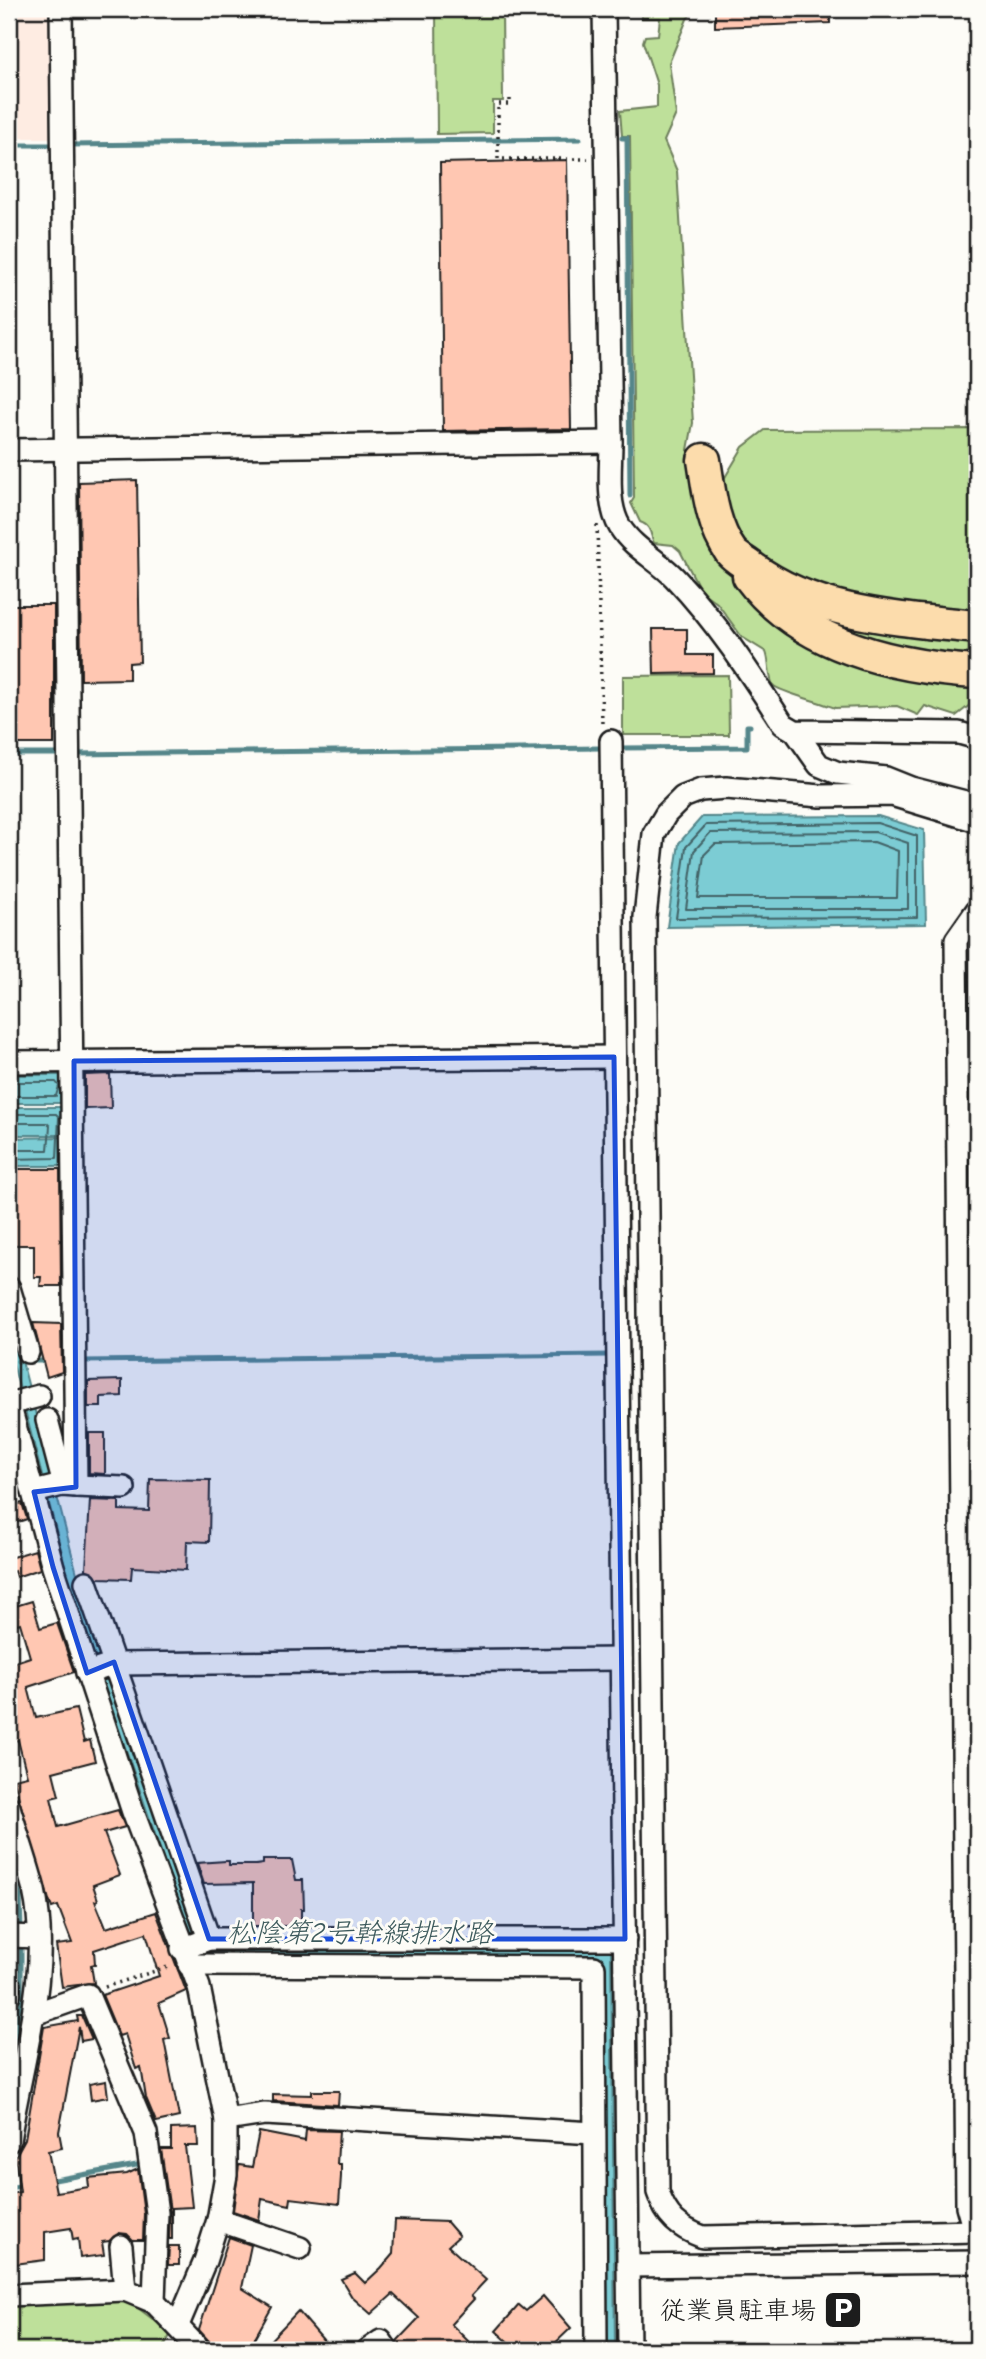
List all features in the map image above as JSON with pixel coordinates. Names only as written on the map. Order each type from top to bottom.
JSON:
[{"type":"highway","points":[[704,460],[711,507],[732,553],[762,594],[790,618],[822,636],[888,660],[977,672]]},
{"type":"highway","points":[[732,553],[766,578],[834,605],[889,617],[977,626]]},
{"type":"street","points":[[61,9],[74,1061],[67,1485]]},
{"type":"street","points":[[604,9],[613,507],[620,527],[641,550],[673,577],[730,645],[783,724],[795,731],[820,765],[838,773],[886,778],[911,788],[977,805]]},
{"type":"street","points":[[9,450],[611,442]]},
{"type":"street","points":[[795,731],[959,733],[977,738]]},
{"type":"street","points":[[611,741],[628,2266],[623,2350]]},
{"type":"street","points":[[977,821],[892,795],[821,796],[726,788],[701,790],[683,797],[666,814],[654,834],[645,917],[659,2192],[663,2208],[673,2221],[703,2237],[976,2231],[967,2206],[956,940],[977,910]]},
{"type":"street","points":[[9,1062],[614,1057]]},
{"type":"street","points":[[9,1288],[21,1343]]},
{"type":"street","points":[[22,1400],[53,1567],[101,1668],[194,1950],[226,2120],[226,2175],[218,2220],[205,2261],[178,2325]]},
{"type":"street","points":[[47,1420],[67,1485]]},
{"type":"street","points":[[37,1491],[67,1485],[124,1488]]},
{"type":"street","points":[[86,1582],[101,1668],[132,1812],[194,1950]]},
{"type":"street","points":[[101,1668],[621,1659]]},
{"type":"street","points":[[9,1807],[34,1892],[23,1936],[34,2014],[9,2141]]},
{"type":"street","points":[[194,1950],[625,1939]]},
{"type":"street","points":[[194,1950],[593,1967],[596,2350]]},
{"type":"street","points":[[9,1985],[9,1994]]},
{"type":"street","points":[[34,2014],[88,1996],[146,2133],[158,2213],[154,2302]]},
{"type":"street","points":[[226,2120],[265,2114],[594,2133]]},
{"type":"street","points":[[218,2220],[300,2248]]},
{"type":"street","points":[[121,2246],[125,2290]]},
{"type":"street","points":[[628,2266],[977,2262]]},
{"type":"street","points":[[9,2295],[125,2290],[154,2302],[200,2350]]},
{"type":"street","points":[[368,2350],[381,2342],[387,2350]]},
{"type":"path","points":[[510,99],[510,104],[498,104],[498,159],[590,159]]},
{"type":"path","points":[[88,1996],[194,1950]]},
{"type":"highlighted area","points":[[614,1057],[625,1939],[209,1939],[114,1662],[87,1673],[53,1567],[34,1492],[76,1487],[74,1061]]},
{"type":"shaded area","points":[[9,9],[54,9],[56,138],[9,138]]},
{"type":"green space","points":[[436,9],[502,9],[503,101],[493,101],[493,133],[437,134]]},
{"type":"green space","points":[[642,9],[695,9],[687,19],[669,63],[676,114],[664,141],[677,171],[693,423],[688,450],[700,514],[715,550],[756,603],[977,681],[977,704],[970,705],[956,716],[925,706],[918,715],[897,706],[835,708],[776,688],[771,681],[766,652],[742,637],[717,603],[701,591],[680,551],[673,545],[654,543],[649,528],[640,522],[631,503],[634,498],[630,136],[622,136],[620,111],[657,107],[657,85],[643,42],[645,36],[658,35],[660,18],[642,18]]},
{"type":"green space","points":[[977,429],[977,617],[877,603],[806,583],[775,567],[750,547],[730,516],[724,479],[743,447],[765,430]]},
{"type":"green space","points":[[788,599],[977,638],[977,660],[885,646],[828,627]]},
{"type":"green space","points":[[728,675],[729,735],[623,735],[623,676]]},
{"type":"green space","points":[[107,2296],[130,2302],[171,2333],[163,2350],[9,2350],[9,2305]]},
{"type":"water","points":[[878,816],[924,830],[926,924],[667,927],[679,843],[702,817]]},
{"type":"water","points":[[9,1075],[66,1075],[66,1103],[9,1103]]},
{"type":"water","points":[[9,1107],[66,1107],[66,1135],[9,1135]]},
{"type":"water","points":[[66,1137],[66,1166],[9,1166],[9,1138]]},
{"type":"water","points":[[9,1311],[81,1589],[205,1949],[611,1948],[615,2350],[605,2350],[602,1959],[198,1959],[73,1596],[9,1348]]},
{"type":"building","points":[[715,9],[830,9],[830,23],[715,27]]},
{"type":"building","points":[[567,160],[571,429],[443,431],[440,163]]},
{"type":"building","points":[[137,480],[140,662],[129,663],[129,679],[81,680],[79,482]]},
{"type":"building","points":[[9,605],[54,605],[54,744],[9,744]]},
{"type":"building","points":[[653,629],[687,629],[687,655],[713,655],[713,673],[654,674]]},
{"type":"building","points":[[110,1074],[111,1108],[85,1109],[85,1075]]},
{"type":"building","points":[[9,1169],[60,1169],[61,1286],[40,1286],[41,1277],[34,1277],[34,1245],[9,1245]]},
{"type":"building","points":[[33,1323],[61,1324],[62,1372],[47,1377]]},
{"type":"building","points":[[122,1380],[122,1396],[101,1397],[101,1407],[88,1407],[88,1381]]},
{"type":"building","points":[[89,1433],[105,1433],[105,1474],[89,1473]]},
{"type":"building","points":[[150,1479],[210,1480],[209,1542],[187,1541],[186,1570],[132,1567],[131,1579],[98,1578],[86,1569],[90,1500],[119,1501],[119,1510],[149,1511]]},
{"type":"building","points":[[22,1503],[27,1519],[9,1525],[9,1507]]},
{"type":"building","points":[[35,1550],[40,1569],[16,1577],[14,1571],[9,1573],[9,1558]]},
{"type":"building","points":[[32,1601],[40,1628],[57,1623],[74,1672],[28,1687],[36,1718],[76,1709],[84,1742],[90,1740],[95,1761],[53,1772],[59,1796],[51,1798],[58,1827],[118,1810],[125,1827],[104,1833],[120,1875],[93,1885],[98,1900],[95,1901],[106,1928],[156,1912],[186,1991],[159,2003],[170,2038],[164,2040],[179,2117],[156,2122],[146,2098],[141,2067],[136,2069],[125,2034],[119,2036],[102,1995],[159,1976],[146,1933],[94,1950],[95,1964],[91,1965],[94,1983],[62,1987],[56,1945],[72,1943],[58,1906],[52,1908],[49,1900],[19,1799],[14,1779],[27,1776],[18,1740],[9,1742],[9,1664],[30,1657],[20,1623],[14,1625],[9,1608]]},
{"type":"building","points":[[263,1860],[292,1860],[296,1880],[303,1880],[304,1909],[301,1909],[301,1926],[253,1926],[253,1883],[204,1884],[197,1863],[229,1861],[229,1865],[256,1865],[263,1864]]},
{"type":"building","points":[[77,2016],[82,2016],[92,2039],[81,2041],[79,2027],[59,2132],[62,2148],[48,2151],[56,2192],[89,2187],[88,2178],[127,2174],[138,2169],[144,2214],[143,2240],[133,2240],[127,2234],[119,2233],[109,2241],[102,2242],[104,2255],[80,2258],[78,2239],[73,2240],[71,2228],[45,2232],[45,2260],[15,2264],[9,2234],[13,2232],[11,2194],[20,2192],[15,2157],[25,2139],[44,2027],[78,2021]]},
{"type":"building","points":[[106,2081],[108,2097],[91,2100],[89,2084]]},
{"type":"building","points":[[312,2091],[339,2091],[338,2105],[273,2101],[273,2094],[312,2095]]},
{"type":"building","points":[[197,2128],[198,2146],[185,2146],[192,2207],[172,2208],[172,2239],[169,2239],[170,2211],[161,2149],[171,2149],[171,2129]]},
{"type":"building","points":[[306,2130],[339,2131],[339,2204],[291,2198],[290,2205],[262,2199],[259,2220],[233,2211],[239,2165],[252,2167],[259,2132],[305,2141]]},
{"type":"building","points":[[395,2220],[447,2222],[459,2236],[448,2246],[486,2280],[471,2296],[474,2299],[451,2324],[477,2350],[400,2350],[397,2341],[419,2318],[393,2294],[371,2314],[352,2297],[341,2279],[355,2273],[365,2283],[381,2268],[393,2254]]},
{"type":"building","points":[[229,2237],[251,2245],[242,2288],[272,2307],[248,2350],[217,2350],[199,2330]]},
{"type":"building","points":[[169,2246],[179,2246],[179,2265],[168,2265]]},
{"type":"building","points":[[543,2296],[571,2328],[548,2350],[517,2350],[496,2331],[519,2305],[526,2311]]},
{"type":"building","points":[[298,2311],[332,2350],[261,2350]]},
{"type":"waterway","points":[[622,138],[627,138],[630,496]]},
{"type":"waterway","points":[[68,145],[580,139]]},
{"type":"waterway","points":[[9,145],[56,145]]},
{"type":"waterway","points":[[619,748],[747,747],[747,726],[750,726]]},
{"type":"waterway","points":[[74,754],[602,748]]},
{"type":"waterway","points":[[9,754],[61,754]]},
{"type":"waterway","points":[[81,1361],[610,1355]]},
{"type":"waterway","points":[[18,1361],[69,1361]]},
{"type":"waterway","points":[[9,1858],[20,1898],[21,1930]]},
{"type":"waterway","points":[[9,2065],[21,1994],[21,1940]]},
{"type":"waterway","points":[[49,2181],[142,2164]]},
{"type":"waterway","points":[[9,2188],[25,2185]]},
{"type":"place","name":"従業員駐車場","points":[[843,2310]]},
{"type":"water label","name":"松陰第2号幹線排水路","points":[[360,1932]]}]
